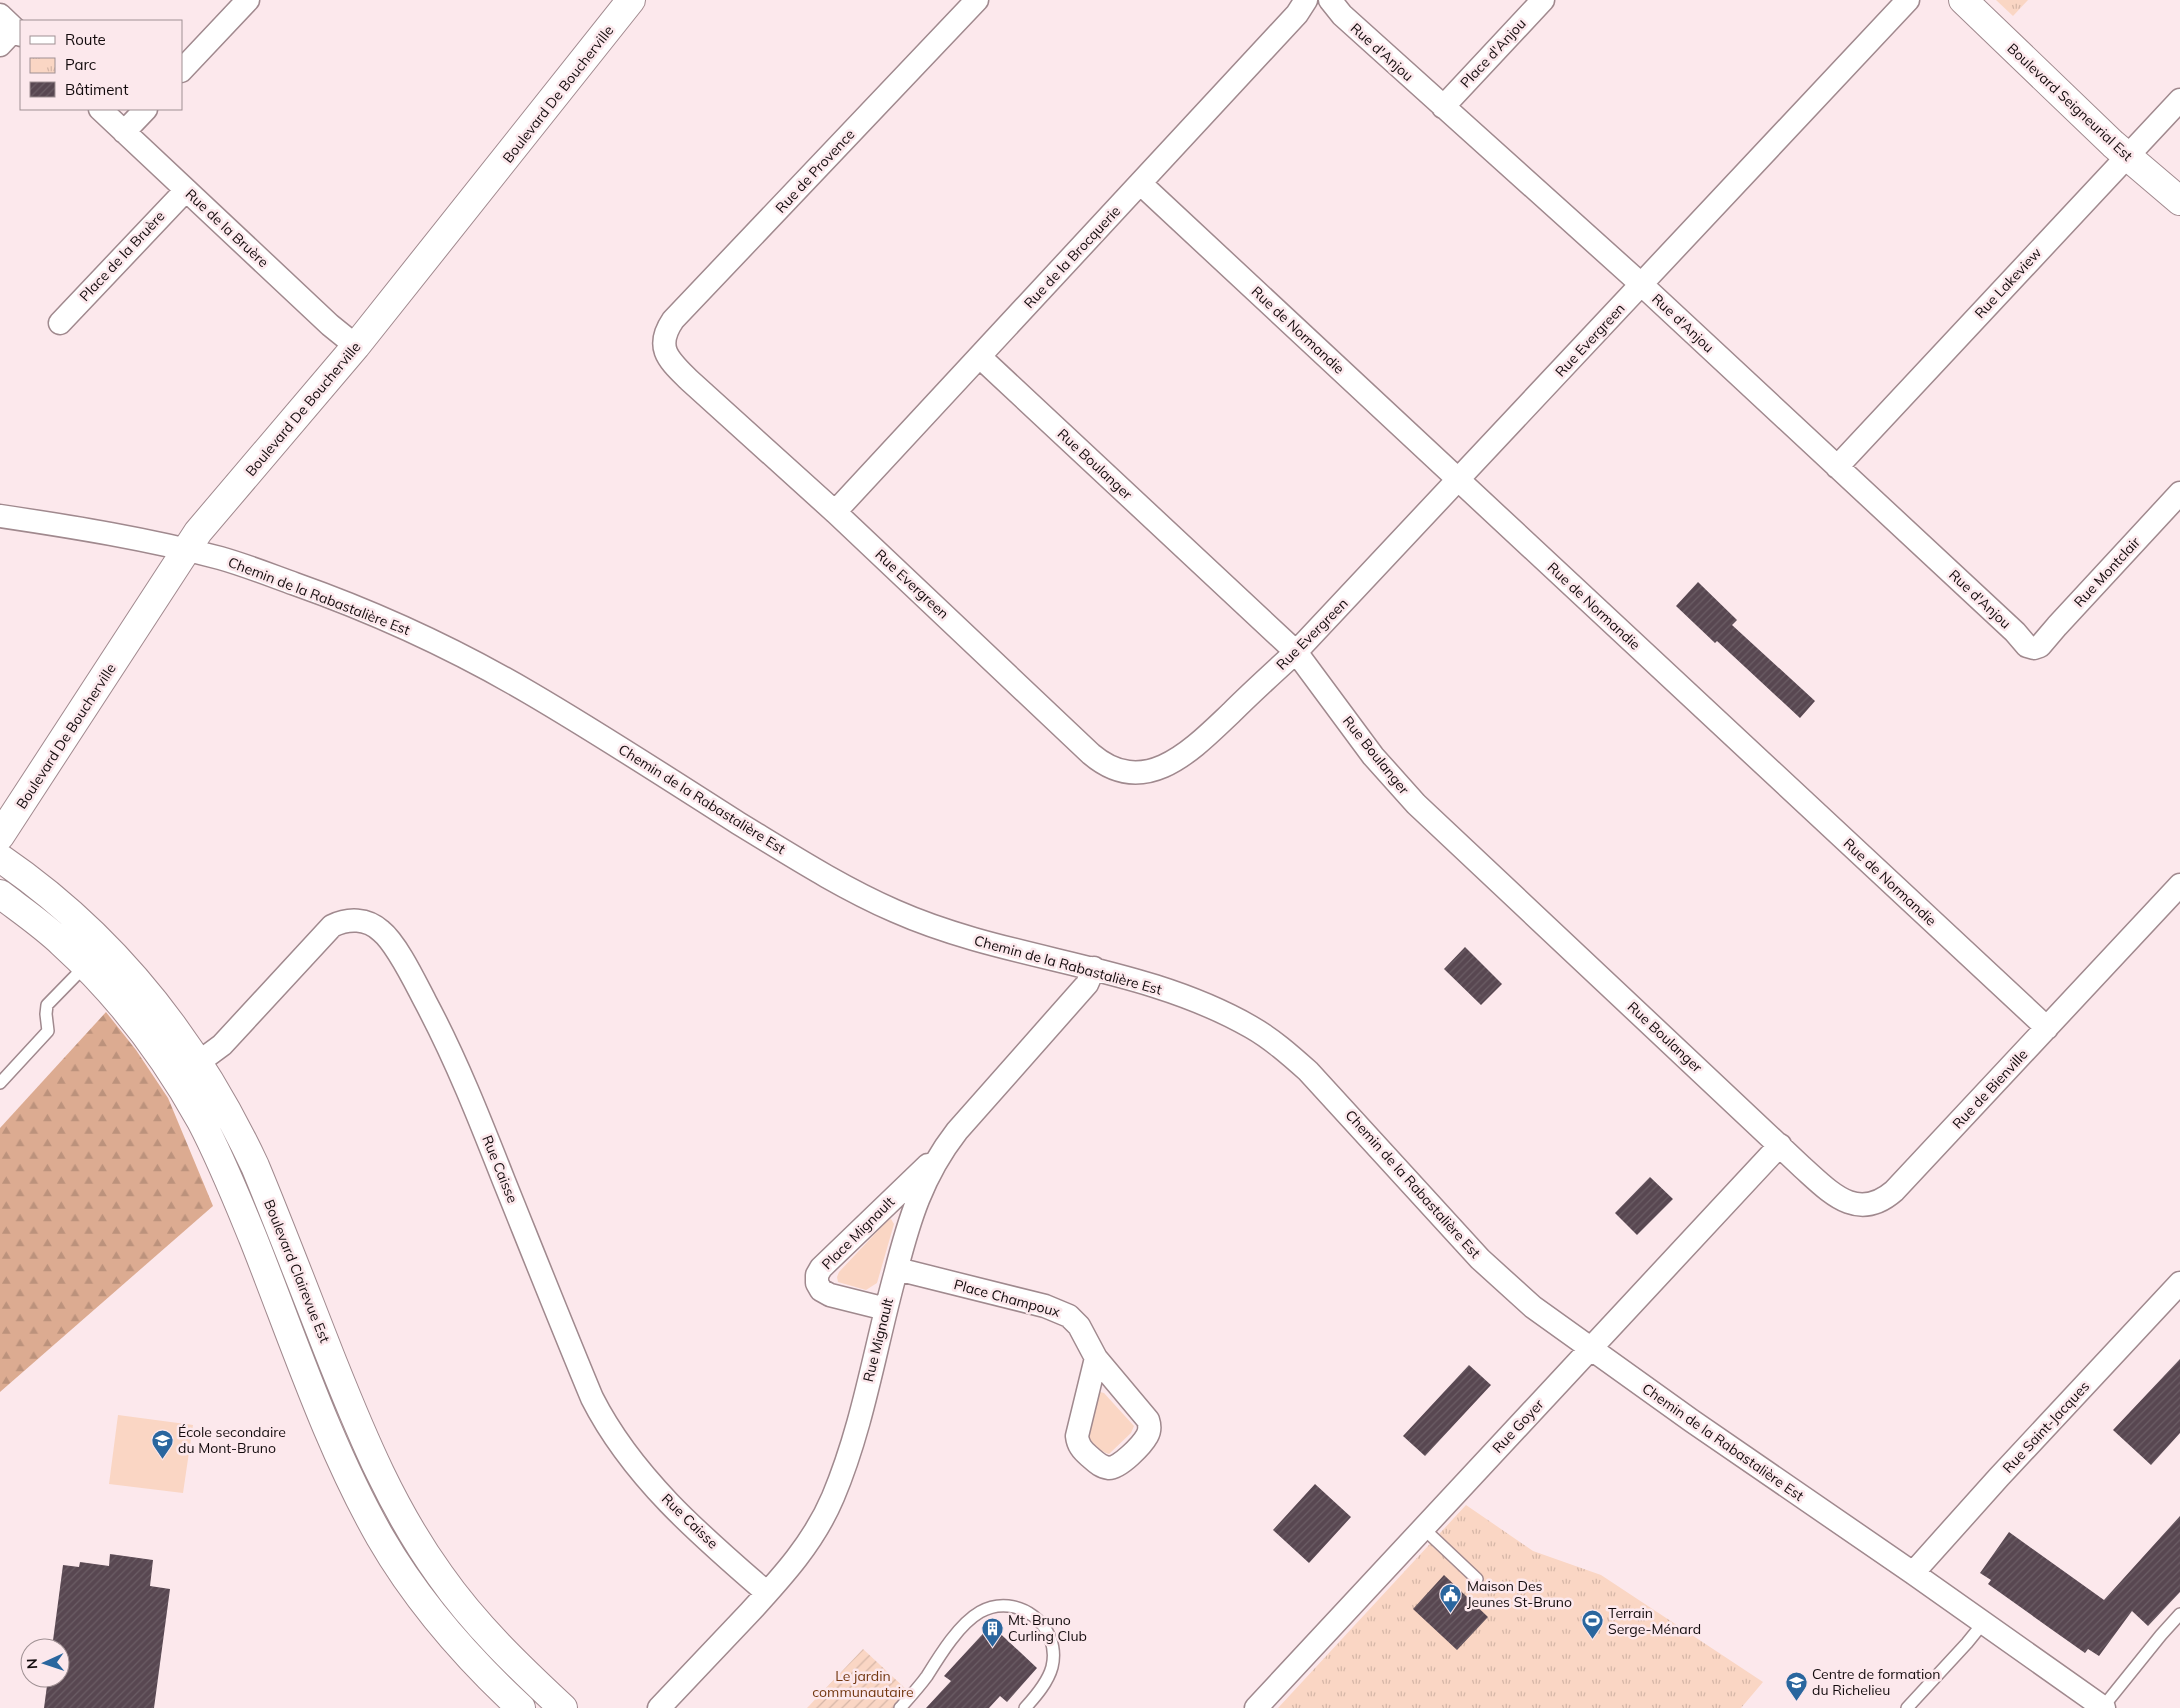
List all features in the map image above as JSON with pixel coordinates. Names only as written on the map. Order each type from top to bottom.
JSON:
[{"type":"street","points":[[182,70],[248,0]]},
{"type":"street","name":"Boulevard De Boucherville","points":[[0,836],[198,532],[356,346],[632,0]]},
{"type":"street","name":"Rue de Provence","points":[[664,346],[667,330],[673,320],[977,0]]},
{"type":"street","name":"Rue de la Brocquerie","points":[[835,512],[1141,184],[1297,14],[1306,0]]},
{"type":"street","name":"Rue d'Anjou","points":[[1330,0],[1342,16],[1642,285],[2015,632],[2025,644],[2034,648]]},
{"type":"street","name":"Place d'Anjou","points":[[1443,107],[1543,0]]},
{"type":"street","name":"Rue Evergreen","points":[[664,346],[672,363],[689,380],[835,512],[1091,754],[1113,768],[1131,772],[1148,772],[1173,762],[1203,739],[1296,652],[1908,0]]},
{"type":"street","name":"Boulevard Seigneurial Est","points":[[1963,0],[2127,156],[2180,202]]},
{"type":"street","name":"Rue Lakeview","points":[[1837,467],[2180,100]]},
{"type":"street","name":"Rue de la Bruère","points":[[101,110],[356,346]]},
{"type":"street","points":[[124,132],[145,110]]},
{"type":"street","name":"Rue de Normandie","points":[[1141,184],[2047,1028]]},
{"type":"street","name":"Place de la Bruère","points":[[60,323],[186,190]]},
{"type":"street","name":"Rue Boulanger","points":[[980,357],[1296,652],[1373,756],[1416,804],[1780,1145]]},
{"type":"street","name":"Rue Montclair","points":[[2034,648],[2042,644],[2180,493]]},
{"type":"street","name":"Chemin de la Rabastalière Est","points":[[0,516],[118,536],[186,550],[223,559],[326,595],[435,641],[531,694],[794,856],[893,910],[965,937],[1094,968],[1146,984],[1200,1003],[1250,1027],[1278,1045],[1326,1089],[1498,1276],[1533,1307],[1700,1427],[1984,1622],[2104,1708]]},
{"type":"street","name":"Boulevard Clairevue Est","points":[[0,858],[47,893],[99,938],[150,995],[199,1062],[238,1130],[255,1166],[369,1452],[399,1511],[440,1576],[460,1601],[503,1650],[564,1708]]},
{"type":"street","name":"Rue de Bienville","points":[[1780,1145],[1836,1197],[1856,1204],[1876,1202],[1894,1191],[2180,885]]},
{"type":"street","name":"Boulevard Clairevue Est","points":[[0,894],[60,941],[86,965],[127,1012],[182,1089],[213,1145],[233,1188],[330,1432],[359,1497],[380,1538],[437,1620],[463,1651],[521,1708]]},
{"type":"street","name":"Rue Caisse","points":[[199,1062],[222,1045],[332,926],[344,921],[357,920],[370,924],[381,931],[390,941],[416,985],[447,1044],[592,1398],[606,1424],[621,1448],[645,1477],[699,1531],[767,1593]]},
{"type":"street","name":"Rue Mignault","points":[[659,1708],[767,1593],[803,1551],[833,1499],[854,1437],[896,1269],[913,1212],[939,1154],[977,1106],[1087,984],[1094,968]]},
{"type":"street","name":"Rue Goyer","points":[[1256,1708],[1780,1145]]},
{"type":"street","name":"Place Mignault","points":[[886,1309],[825,1293],[817,1283],[817,1275],[939,1154]]},
{"type":"street","name":"Place Champoux","points":[[896,1269],[1059,1310],[1069,1316],[1079,1326],[1096,1358]]},
{"type":"street","name":"Rue Saint-Jacques","points":[[1913,1573],[1999,1477],[2180,1283]]},
{"type":"lane","points":[[0,1083],[48,1031],[47,1005],[86,965]]},
{"type":"lane","points":[[1423,1528],[1477,1579]]},
{"type":"lane","points":[[900,1708],[940,1655],[974,1617],[994,1607],[1009,1606],[1024,1610],[1037,1618],[1047,1630],[1052,1644],[1053,1659],[1049,1674],[1035,1697],[1025,1708]]},
{"type":"lane","points":[[2104,1708],[2160,1635],[2180,1614]]},
{"type":"lane","points":[[1907,1708],[1968,1643],[1984,1622]]},
{"type":"green space","points":[[1996,0],[2028,0],[2013,16]]},
{"type":"green space","points":[[106,1012],[136,1050],[168,1098],[213,1206],[0,1392],[0,1128]]},
{"type":"green space","points":[[891,1219],[894,1224],[877,1283],[866,1290],[838,1282],[839,1272]]},
{"type":"green space","points":[[1100,1392],[1104,1393],[1134,1426],[1131,1433],[1109,1454],[1097,1447],[1088,1435],[1097,1394]]},
{"type":"green space","points":[[118,1415],[193,1425],[183,1493],[109,1484]]},
{"type":"green space","points":[[1466,1505],[1533,1551],[1601,1575],[1763,1682],[1741,1708],[1278,1708]]},
{"type":"green space","name":"Le jardin communautaire","points":[[863,1649],[908,1691],[893,1708],[807,1708]]},
{"type":"building","points":[[1698,582],[1737,620],[1732,625],[1815,701],[1800,718],[1717,641],[1715,643],[1676,606]]},
{"type":"building","points":[[1465,947],[1502,984],[1481,1005],[1444,969]]},
{"type":"building","points":[[1650,1177],[1673,1199],[1637,1235],[1615,1213]]},
{"type":"building","points":[[2180,1359],[2180,1433],[2151,1465],[2113,1430]]},
{"type":"building","points":[[1469,1365],[1491,1385],[1425,1456],[1403,1436]]},
{"type":"building","points":[[1315,1484],[1351,1517],[1309,1563],[1273,1530]]},
{"type":"building","points":[[2180,1516],[2180,1592],[2148,1626],[2132,1611],[2099,1656],[2088,1649],[2085,1653],[1988,1584],[1991,1580],[1980,1573],[2009,1532],[2104,1600]]},
{"type":"building","points":[[110,1554],[153,1560],[150,1586],[170,1589],[154,1708],[44,1708],[47,1688],[70,1688],[70,1638],[53,1638],[63,1565],[79,1567],[80,1562],[109,1566]]},
{"type":"building","name":"Maison Des Jeunes St-Bruno","points":[[1444,1575],[1488,1617],[1457,1650],[1413,1609]]},
{"type":"building","name":"Mt. Bruno Curling Club","points":[[991,1625],[1037,1668],[1007,1702],[1000,1696],[989,1708],[926,1708],[951,1681],[944,1676]]},
{"type":"place","name":"École secondaire du Mont-Bruno","points":[[162,1459]]},
{"type":"place","name":"Maison Des Jeunes St-Bruno","points":[[1451,1613]]},
{"type":"place","name":"Terrain Serge-Ménard","points":[[1592,1640]]},
{"type":"place","name":"Mt. Bruno Curling Club","points":[[992,1647]]},
{"type":"place","name":"Centre de formation du Richelieu","points":[[1796,1701]]}]
